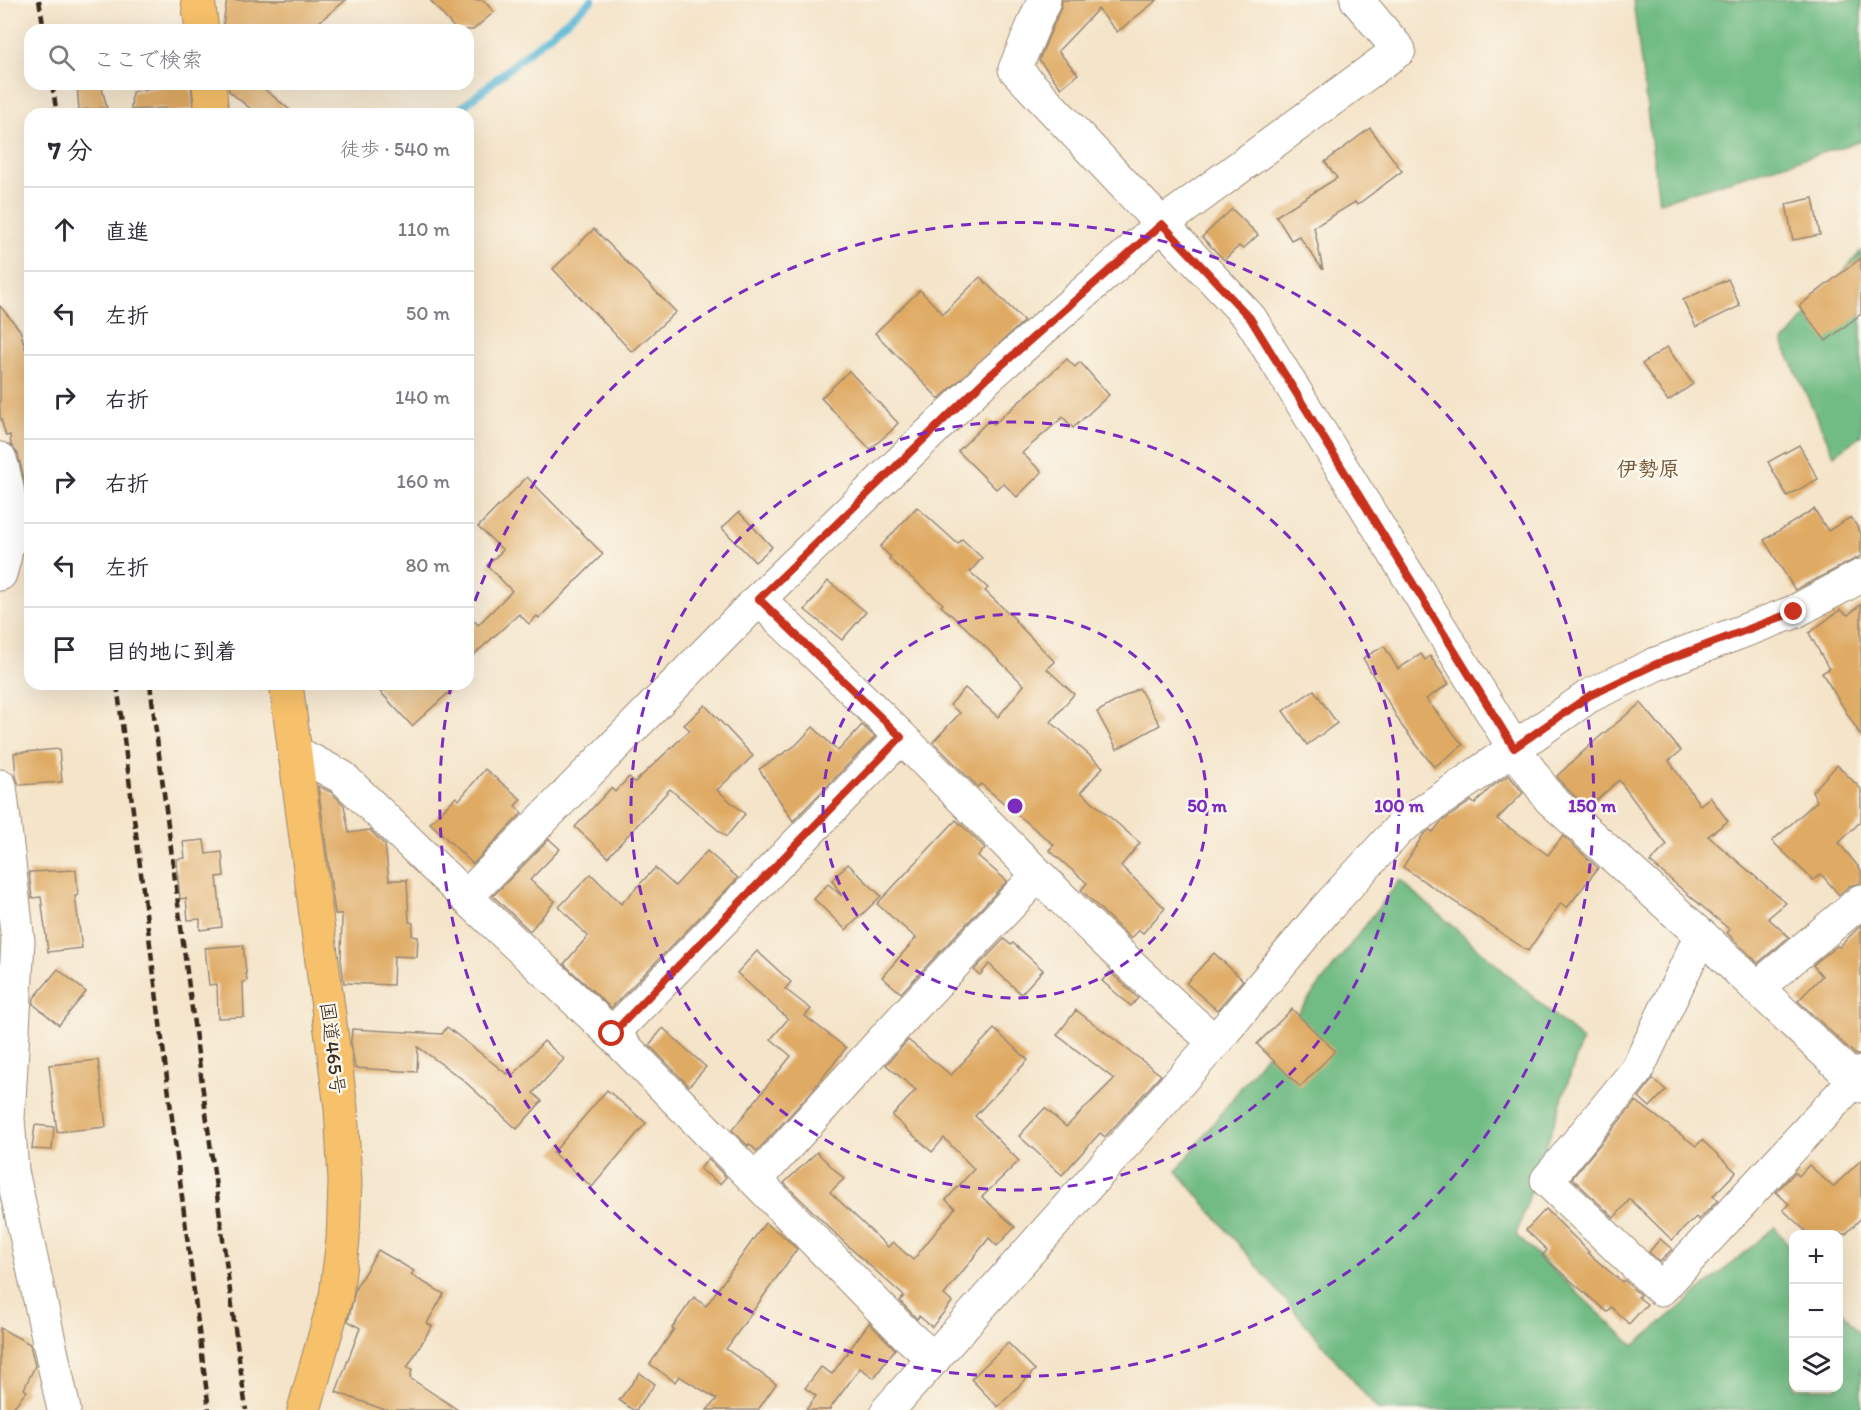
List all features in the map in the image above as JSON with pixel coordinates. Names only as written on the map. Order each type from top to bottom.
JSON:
[{"type":"highway","points":[[198,0],[201,24]]},
{"type":"highway","points":[[210,90],[211,108]]},
{"type":"highway","name":"国道465号","points":[[287,690],[341,1108],[345,1182],[343,1240],[336,1296],[304,1410]]},
{"type":"street","points":[[1044,0],[1015,69],[1250,318],[1514,748],[1550,799],[1701,935],[1757,988],[1859,1079],[1661,1289],[1547,1180],[1637,1070],[1701,935]]},
{"type":"street","points":[[466,897],[759,599],[987,378],[1162,224],[1399,50],[1357,0]]},
{"type":"street","points":[[0,459],[6,478],[10,532],[0,574]]},
{"type":"street","points":[[888,1410],[1215,1041],[1325,910],[1400,828],[1589,696],[1656,664],[1794,612],[1861,576]]},
{"type":"street","points":[[759,599],[1038,875],[1179,1011],[1215,1041]]},
{"type":"street","points":[[612,1034],[901,737]]},
{"type":"street","points":[[295,752],[342,777],[612,1034],[907,1335],[934,1359]]},
{"type":"street","points":[[0,786],[18,941],[3,1120],[64,1410]]},
{"type":"street","points":[[756,1180],[904,1017],[1038,875]]},
{"type":"street","points":[[1757,988],[1861,901]]},
{"type":"green space","points":[[1633,0],[1861,0],[1861,141],[1659,202]]},
{"type":"green space","points":[[1861,251],[1861,435],[1834,455],[1783,343]]},
{"type":"green space","points":[[1400,880],[1582,1040],[1516,1235],[1634,1346],[1775,1227],[1789,1246],[1789,1392],[1843,1392],[1843,1312],[1861,1335],[1861,1410],[1378,1410],[1177,1171]]},
{"type":"building","points":[[227,0],[346,0],[316,24],[223,24]]},
{"type":"building","points":[[430,0],[483,0],[494,12],[474,29],[474,24],[451,24]]},
{"type":"building","points":[[1062,0],[1157,0],[1117,32],[1098,9],[1058,51],[1078,74],[1061,88],[1039,60]]},
{"type":"building","points":[[77,90],[102,90],[107,108],[79,108]]},
{"type":"building","points":[[191,90],[193,108],[131,108],[132,92]]},
{"type":"building","points":[[265,90],[288,108],[250,108],[229,91]]},
{"type":"building","points":[[1370,128],[1402,171],[1357,205],[1355,202],[1314,227],[1323,270],[1299,236],[1291,240],[1276,216],[1337,178],[1325,162]]},
{"type":"building","points":[[1813,198],[1820,235],[1793,240],[1786,204]]},
{"type":"building","points":[[1232,209],[1258,235],[1243,249],[1239,246],[1224,260],[1202,237]]},
{"type":"building","points":[[594,229],[676,312],[632,352],[553,269]]},
{"type":"building","points":[[1861,258],[1861,314],[1826,341],[1799,306]]},
{"type":"building","points":[[980,277],[1024,321],[939,399],[875,333],[920,290],[943,314]]},
{"type":"building","points":[[1728,279],[1740,306],[1696,327],[1683,300]]},
{"type":"building","points":[[0,306],[20,330],[24,344],[24,480],[18,454],[11,445],[10,435],[6,436],[0,416]]},
{"type":"building","points":[[1667,347],[1693,384],[1668,401],[1642,364]]},
{"type":"building","points":[[1067,359],[1075,367],[1080,362],[1109,395],[1073,428],[1063,417],[1022,453],[1042,472],[1017,497],[1003,483],[996,489],[958,451],[989,420],[994,424]]},
{"type":"building","points":[[849,371],[898,423],[870,449],[821,398]]},
{"type":"building","points":[[1799,445],[1818,479],[1787,496],[1768,462]]},
{"type":"building","points":[[527,477],[603,554],[539,618],[537,616],[529,624],[519,614],[474,655],[474,621],[478,625],[512,591],[487,565],[503,550],[478,527]]},
{"type":"building","points":[[917,507],[958,544],[962,539],[982,558],[970,572],[988,588],[985,591],[1055,662],[1047,669],[1074,694],[1051,722],[1103,767],[1081,792],[1140,843],[1121,866],[1165,908],[1143,933],[1139,930],[1131,939],[1081,890],[1087,883],[1049,850],[1054,845],[981,784],[978,787],[933,742],[960,713],[950,705],[965,688],[998,717],[1024,685],[941,606],[943,604],[889,559],[891,557],[880,547]]},
{"type":"building","points":[[1814,509],[1828,531],[1851,517],[1861,533],[1861,556],[1795,590],[1764,540]]},
{"type":"building","points":[[739,512],[772,547],[755,562],[722,528]]},
{"type":"building","points":[[828,581],[866,612],[842,640],[805,610]]},
{"type":"building","points":[[1861,604],[1861,736],[1822,673],[1829,669],[1809,633],[1840,610],[1848,615]]},
{"type":"building","points":[[1384,646],[1398,669],[1421,654],[1425,660],[1430,656],[1449,684],[1426,699],[1463,745],[1434,767],[1402,726],[1363,658]]},
{"type":"building","points":[[1139,688],[1160,725],[1117,749],[1097,712]]},
{"type":"building","points":[[379,690],[451,690],[412,726]]},
{"type":"building","points":[[1314,690],[1337,723],[1307,745],[1283,711]]},
{"type":"building","points":[[1641,703],[1681,751],[1669,761],[1700,805],[1710,797],[1728,821],[1708,836],[1786,903],[1768,918],[1789,937],[1758,963],[1727,933],[1730,930],[1650,862],[1667,845],[1619,780],[1588,808],[1564,786],[1557,776]]},
{"type":"building","points":[[705,705],[753,756],[717,790],[745,814],[726,837],[670,789],[608,857],[575,827],[611,788],[615,792],[629,777],[635,782],[690,730],[684,725]]},
{"type":"building","points":[[862,725],[875,737],[793,821],[759,769],[795,746],[813,727],[838,751]]},
{"type":"building","points":[[59,749],[62,782],[19,785],[14,753]]},
{"type":"building","points":[[1837,765],[1861,789],[1861,821],[1839,843],[1861,870],[1861,883],[1849,886],[1839,895],[1821,874],[1813,880],[1772,841],[1817,801],[1812,792]]},
{"type":"building","points":[[485,769],[521,799],[515,806],[522,813],[473,864],[430,823],[456,797],[459,800]]},
{"type":"building","points":[[1509,775],[1523,793],[1497,819],[1548,855],[1563,836],[1598,868],[1567,908],[1561,903],[1528,951],[1403,867],[1423,835],[1430,830],[1433,832],[1440,823],[1471,801],[1475,804],[1490,788]]},
{"type":"building","points":[[318,786],[331,792],[344,805],[349,833],[370,830],[385,845],[389,880],[407,880],[409,922],[413,923],[412,936],[418,937],[417,957],[394,956],[393,985],[344,983],[341,960],[342,914],[335,914]]},
{"type":"building","points":[[956,820],[985,848],[978,856],[1007,881],[901,993],[882,977],[916,938],[877,904]]},
{"type":"building","points":[[549,839],[560,849],[530,880],[555,901],[530,931],[493,896]]},
{"type":"building","points":[[204,840],[206,854],[222,852],[224,876],[217,877],[222,927],[200,930],[200,919],[188,920],[186,898],[180,899],[176,859],[185,858],[183,842]]},
{"type":"building","points":[[707,851],[738,878],[611,1008],[564,964],[588,936],[559,907],[591,874],[621,904],[655,868],[675,886]]},
{"type":"building","points":[[848,864],[881,896],[846,930],[814,899],[828,884],[842,896],[832,880]]},
{"type":"building","points":[[76,870],[78,895],[75,896],[82,948],[48,952],[41,897],[32,898],[29,872]]},
{"type":"building","points":[[1861,925],[1861,1055],[1856,1055],[1798,1001],[1822,976],[1813,965],[1837,946],[1839,947]]},
{"type":"building","points":[[1004,939],[1011,945],[1013,943],[1043,970],[1021,994],[989,964],[980,975],[974,970]]},
{"type":"building","points":[[243,945],[247,981],[243,982],[244,1017],[218,1018],[217,984],[209,985],[205,948]]},
{"type":"building","points":[[757,951],[791,982],[785,989],[811,1009],[805,1016],[846,1048],[812,1091],[757,1151],[749,1144],[748,1146],[732,1130],[791,1056],[771,1039],[788,1019],[737,973]]},
{"type":"building","points":[[1214,953],[1243,980],[1217,1010],[1186,983]]},
{"type":"building","points":[[58,969],[86,992],[59,1025],[33,1004],[34,998]]},
{"type":"building","points":[[1110,972],[1138,998],[1131,1006],[1102,981]]},
{"type":"building","points":[[1292,1009],[1335,1051],[1300,1087],[1257,1044]]},
{"type":"building","points":[[1076,1010],[1161,1075],[1105,1137],[1100,1133],[1062,1175],[1019,1136],[1045,1108],[1066,1127],[1114,1079],[1057,1035]]},
{"type":"building","points":[[447,1027],[507,1074],[509,1072],[513,1075],[544,1041],[564,1059],[533,1093],[542,1101],[517,1129],[462,1079],[418,1047],[417,1072],[355,1068],[351,1042],[352,1029],[442,1034]]},
{"type":"building","points":[[663,1028],[706,1067],[689,1086],[649,1045]]},
{"type":"building","points":[[994,1029],[1028,1060],[975,1116],[1019,1161],[982,1197],[1015,1227],[997,1246],[989,1238],[944,1295],[952,1302],[932,1327],[919,1316],[917,1319],[900,1301],[904,1296],[849,1247],[784,1183],[817,1152],[844,1179],[830,1192],[888,1247],[893,1242],[913,1260],[955,1208],[946,1200],[974,1169],[944,1138],[932,1152],[892,1116],[916,1090],[886,1065],[908,1040],[951,1075]]},
{"type":"building","points":[[98,1060],[106,1127],[57,1132],[49,1065]]},
{"type":"building","points":[[1653,1079],[1666,1090],[1650,1107],[1639,1097]]},
{"type":"building","points":[[607,1090],[646,1123],[592,1187],[553,1153]]},
{"type":"building","points":[[1636,1101],[1696,1146],[1702,1140],[1736,1172],[1713,1196],[1718,1200],[1699,1220],[1696,1217],[1672,1240],[1630,1199],[1614,1218],[1572,1178]]},
{"type":"building","points":[[35,1125],[54,1127],[52,1150],[32,1149]]},
{"type":"building","points":[[708,1159],[726,1177],[720,1184],[700,1169]]},
{"type":"building","points":[[1861,1160],[1861,1218],[1846,1234],[1843,1234],[1843,1230],[1805,1230],[1783,1210],[1789,1204],[1776,1192],[1795,1172],[1799,1176],[1809,1165],[1833,1187]]},
{"type":"building","points":[[1546,1209],[1588,1253],[1622,1282],[1624,1280],[1647,1304],[1629,1324],[1611,1307],[1607,1312],[1542,1256],[1547,1250],[1526,1230]]},
{"type":"building","points":[[765,1223],[797,1249],[726,1349],[776,1384],[758,1410],[707,1410],[717,1399],[679,1376],[675,1382],[650,1364],[694,1297],[706,1306]]},
{"type":"building","points":[[1660,1239],[1672,1249],[1660,1262],[1649,1252]]},
{"type":"building","points":[[378,1250],[414,1271],[411,1275],[444,1294],[427,1323],[432,1326],[407,1368],[412,1370],[410,1378],[458,1410],[385,1410],[336,1392],[360,1328],[348,1321],[356,1287]]},
{"type":"building","points":[[869,1323],[895,1349],[874,1378],[860,1368],[829,1410],[806,1410],[816,1396],[805,1388],[821,1367],[832,1374]]},
{"type":"building","points":[[0,1328],[30,1344],[35,1366],[24,1389],[27,1391],[11,1410],[0,1410]]},
{"type":"building","points":[[1008,1343],[1035,1370],[998,1407],[971,1379]]},
{"type":"building","points":[[640,1373],[655,1384],[636,1410],[633,1410],[619,1400]]},
{"type":"waterway","points":[[461,108],[592,0]]},
{"type":"railway","points":[[39,0],[43,24]]},
{"type":"railway","points":[[53,90],[56,108]]},
{"type":"railway","points":[[118,690],[209,1410]]},
{"type":"railway","points":[[151,690],[246,1410]]},
{"type":"district","name":"伊勢原","points":[[1648,469]]},
{"type":"route","points":[[612,1034],[901,737],[759,599],[987,378],[1162,224],[1250,318],[1514,748],[1589,696],[1656,664],[1794,612]]}]
